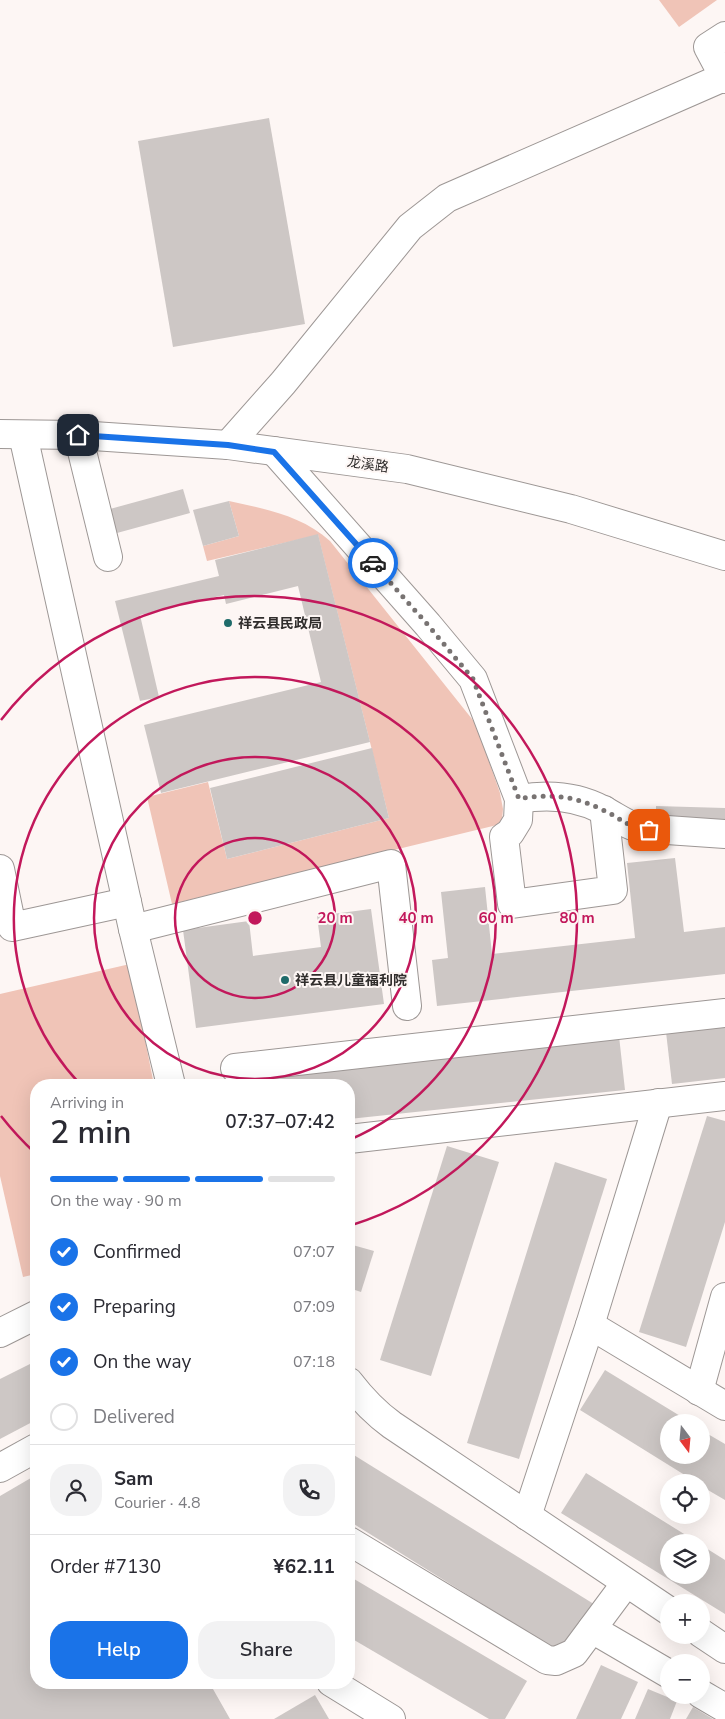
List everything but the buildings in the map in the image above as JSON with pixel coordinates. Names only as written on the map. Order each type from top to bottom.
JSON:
[{"type":"street","points":[[228,445],[283,383],[410,227],[447,198],[725,78],[708,47],[725,36]]},
{"type":"street","points":[[11,434],[170,1079]]},
{"type":"street","name":"龙溪路","points":[[11,434],[78,435],[228,445],[407,469],[571,509],[725,556]]},
{"type":"street","points":[[78,435],[108,557]]},
{"type":"street","points":[[274,452],[428,625],[473,679],[519,799],[518,820],[515,827],[504,837],[512,904],[613,890],[604,810]]},
{"type":"street","points":[[519,799],[539,795],[556,796],[572,799],[604,810],[626,824],[638,828],[725,834]]},
{"type":"street","points":[[133,929],[391,864],[407,1006]]},
{"type":"street","points":[[0,869],[12,927],[127,902]]},
{"type":"street","points":[[235,1068],[725,1014]]},
{"type":"street","points":[[355,1139],[725,1096]]},
{"type":"street","points":[[527,1516],[590,1325],[658,1104]]},
{"type":"street","points":[[699,1391],[725,1297]]},
{"type":"street","points":[[0,1333],[30,1318]]},
{"type":"street","points":[[590,1325],[725,1406]]},
{"type":"street","points":[[355,1390],[375,1412],[660,1605]]},
{"type":"street","points":[[0,1468],[30,1451]]},
{"type":"street","points":[[355,1545],[547,1660],[556,1661],[574,1653],[626,1582]]},
{"type":"street","points":[[592,1629],[660,1669]]},
{"type":"street","points":[[710,1639],[725,1649]]},
{"type":"street","points":[[341,1689],[390,1719]]},
{"type":"street","points":[[710,1699],[725,1708]]},
{"type":"shaded area","points":[[659,0],[717,0],[679,27]]},
{"type":"shaded area","points":[[229,501],[269,510],[295,519],[319,532],[330,541],[476,724],[500,793],[503,809],[502,820],[497,825],[172,904],[147,797],[208,782],[227,859],[389,818],[318,535],[207,561],[203,546],[239,536]]},
{"type":"shaded area","points":[[130,964],[153,1079],[30,1079],[30,1275],[23,1277],[0,1176],[0,994]]},
{"type":"way so far","points":[[373,563],[473,679],[519,799],[539,795],[572,799],[604,810],[626,824],[649,830]]},
{"type":"place","name":"祥云县民政局","points":[[228,623]]},
{"type":"place","name":"祥云县儿童福利院","points":[[285,980]]},
{"type":"route","points":[[78,435],[228,445],[274,452],[373,563]]}]
